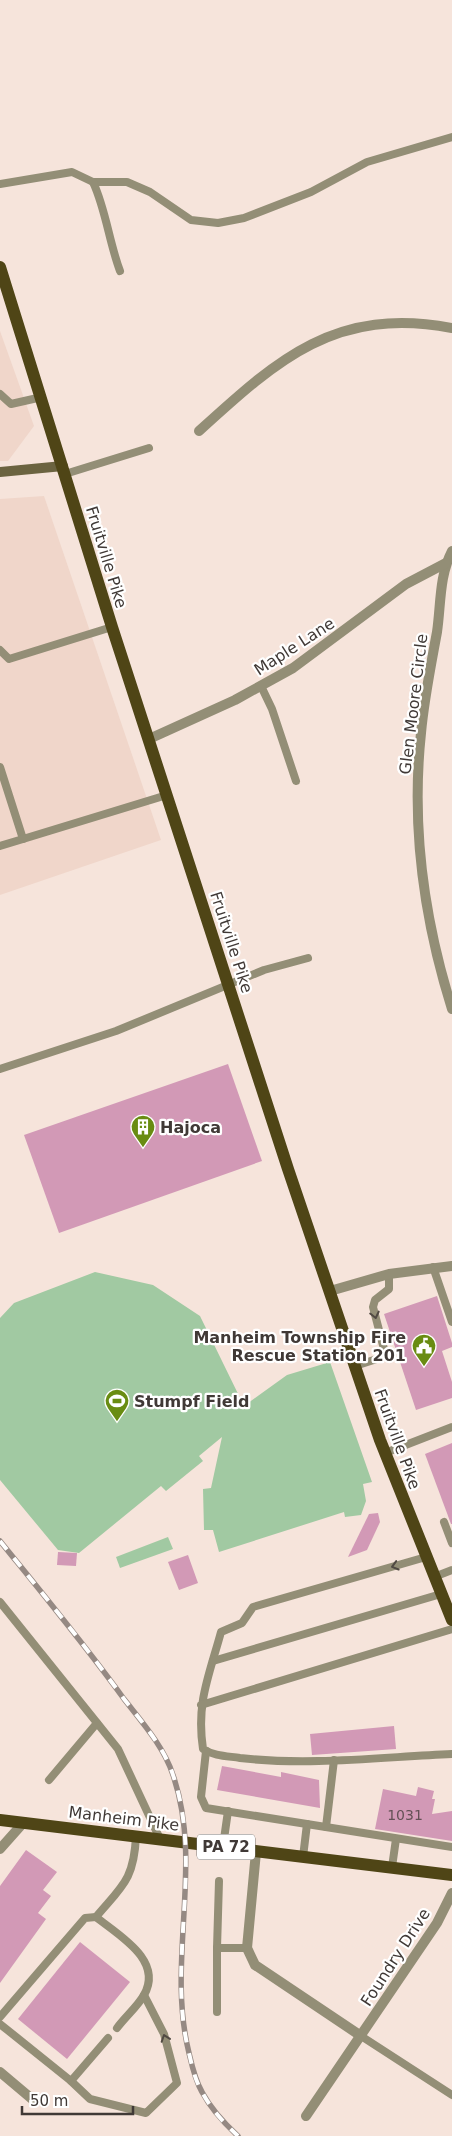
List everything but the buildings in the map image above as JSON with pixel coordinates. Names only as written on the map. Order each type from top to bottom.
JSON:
[{"type":"main road","name":"Fruitville Pike","points":[[0,267],[112,627],[288,1169],[385,1453],[452,1620]]},
{"type":"main road","points":[[0,472],[64,470]]},
{"type":"main road","name":"Manheim Pike","points":[[0,1820],[452,1875]]},
{"type":"street","points":[[199,431],[277,363],[302,348],[334,334],[376,325],[401,323],[452,328]]},
{"type":"street","name":"Glen Moore Circle","points":[[452,551],[446,563],[421,734],[418,817],[428,922],[452,1009]]},
{"type":"street","name":"Maple Lane","points":[[149,740],[235,700],[293,668],[328,644],[406,584],[446,563]]},
{"type":"street","points":[[330,1291],[389,1274],[452,1266]]},
{"type":"street","points":[[0,1849],[24,1822]]},
{"type":"street","points":[[256,1852],[247,1948],[255,1965],[361,2036]]},
{"type":"street","name":"Foundry Drive","points":[[306,2116],[437,1923],[452,1893]]},
{"type":"street","points":[[0,2072],[32,2099]]},
{"type":"lane","points":[[0,184],[72,172],[93,182],[126,182],[150,192],[191,220],[218,223],[244,218],[311,192],[367,162],[452,137]]},
{"type":"lane","points":[[93,182],[99,194],[111,246],[120,271]]},
{"type":"lane","points":[[0,394],[11,404],[42,397]]},
{"type":"lane","points":[[64,470],[149,448]]},
{"type":"lane","points":[[0,662],[112,627]]},
{"type":"lane","points":[[0,650],[9,658]]},
{"type":"lane","points":[[261,686],[272,709],[296,781]]},
{"type":"lane","points":[[0,767],[22,839]]},
{"type":"lane","points":[[0,846],[167,795]]},
{"type":"lane","points":[[0,1069],[116,1031],[230,986],[264,970],[308,958]]},
{"type":"lane","points":[[433,1267],[452,1322]]},
{"type":"lane","points":[[355,1366],[380,1358],[385,1353],[373,1307],[378,1297],[389,1289],[389,1274]]},
{"type":"lane","points":[[385,1453],[452,1426]]},
{"type":"lane","points":[[444,1522],[452,1543]]},
{"type":"lane","points":[[426,1557],[253,1608],[242,1623],[221,1632],[201,1705],[200,1730],[203,1750],[206,1752],[253,1759],[334,1760],[452,1754]]},
{"type":"lane","points":[[434,1577],[452,1570]]},
{"type":"lane","points":[[213,1661],[441,1594]]},
{"type":"lane","points":[[0,1602],[118,1749],[137,1795],[160,1839]]},
{"type":"lane","points":[[201,1705],[452,1629]]},
{"type":"lane","points":[[49,1780],[97,1722]]},
{"type":"lane","points":[[206,1752],[201,1797],[206,1808],[452,1847]]},
{"type":"lane","points":[[326,1827],[334,1760]]},
{"type":"lane","points":[[223,1846],[228,1811]]},
{"type":"lane","points":[[303,1857],[307,1824]]},
{"type":"lane","points":[[96,1917],[128,1879],[135,1860],[136,1836]]},
{"type":"lane","points":[[392,1868],[396,1839]]},
{"type":"lane","points":[[217,2012],[219,1881]]},
{"type":"lane","points":[[0,2017],[84,1918],[96,1917],[133,1947],[143,1958],[149,1972],[149,1984],[144,1995],[117,2028]]},
{"type":"lane","points":[[217,1948],[247,1948]]},
{"type":"lane","points":[[0,2024],[71,2081],[90,2099],[146,2113],[177,2083],[164,2034],[144,1995]]},
{"type":"lane","points":[[361,2036],[452,2095]]},
{"type":"lane","points":[[71,2081],[108,2038]]},
{"type":"shaded area","points":[[0,331],[34,426],[8,461],[0,461]]},
{"type":"shaded area","points":[[44,496],[161,840],[0,895],[0,499]]},
{"type":"green space","name":"Stumpf Field","points":[[95,1272],[153,1285],[200,1316],[244,1406],[287,1375],[330,1362],[372,1482],[363,1484],[366,1501],[361,1515],[345,1517],[344,1512],[219,1552],[213,1530],[204,1530],[203,1489],[211,1488],[222,1437],[199,1456],[203,1461],[166,1491],[161,1486],[79,1553],[58,1550],[0,1480],[0,1318],[14,1303]]},
{"type":"green space","points":[[168,1537],[173,1549],[120,1568],[116,1557]]},
{"type":"railway","points":[[0,1541],[79,1639],[145,1726],[169,1765],[182,1809],[185,1843],[186,1878],[181,1983],[183,2018],[189,2053],[196,2078],[206,2098],[218,2116],[238,2136]]},
{"type":"place","name":"Hajoca","points":[[143,1148]]},
{"type":"place","name":"Manheim Township Fire Rescue Station 201","points":[[424,1367]]},
{"type":"place","name":"Stumpf Field","points":[[117,1422]]}]
